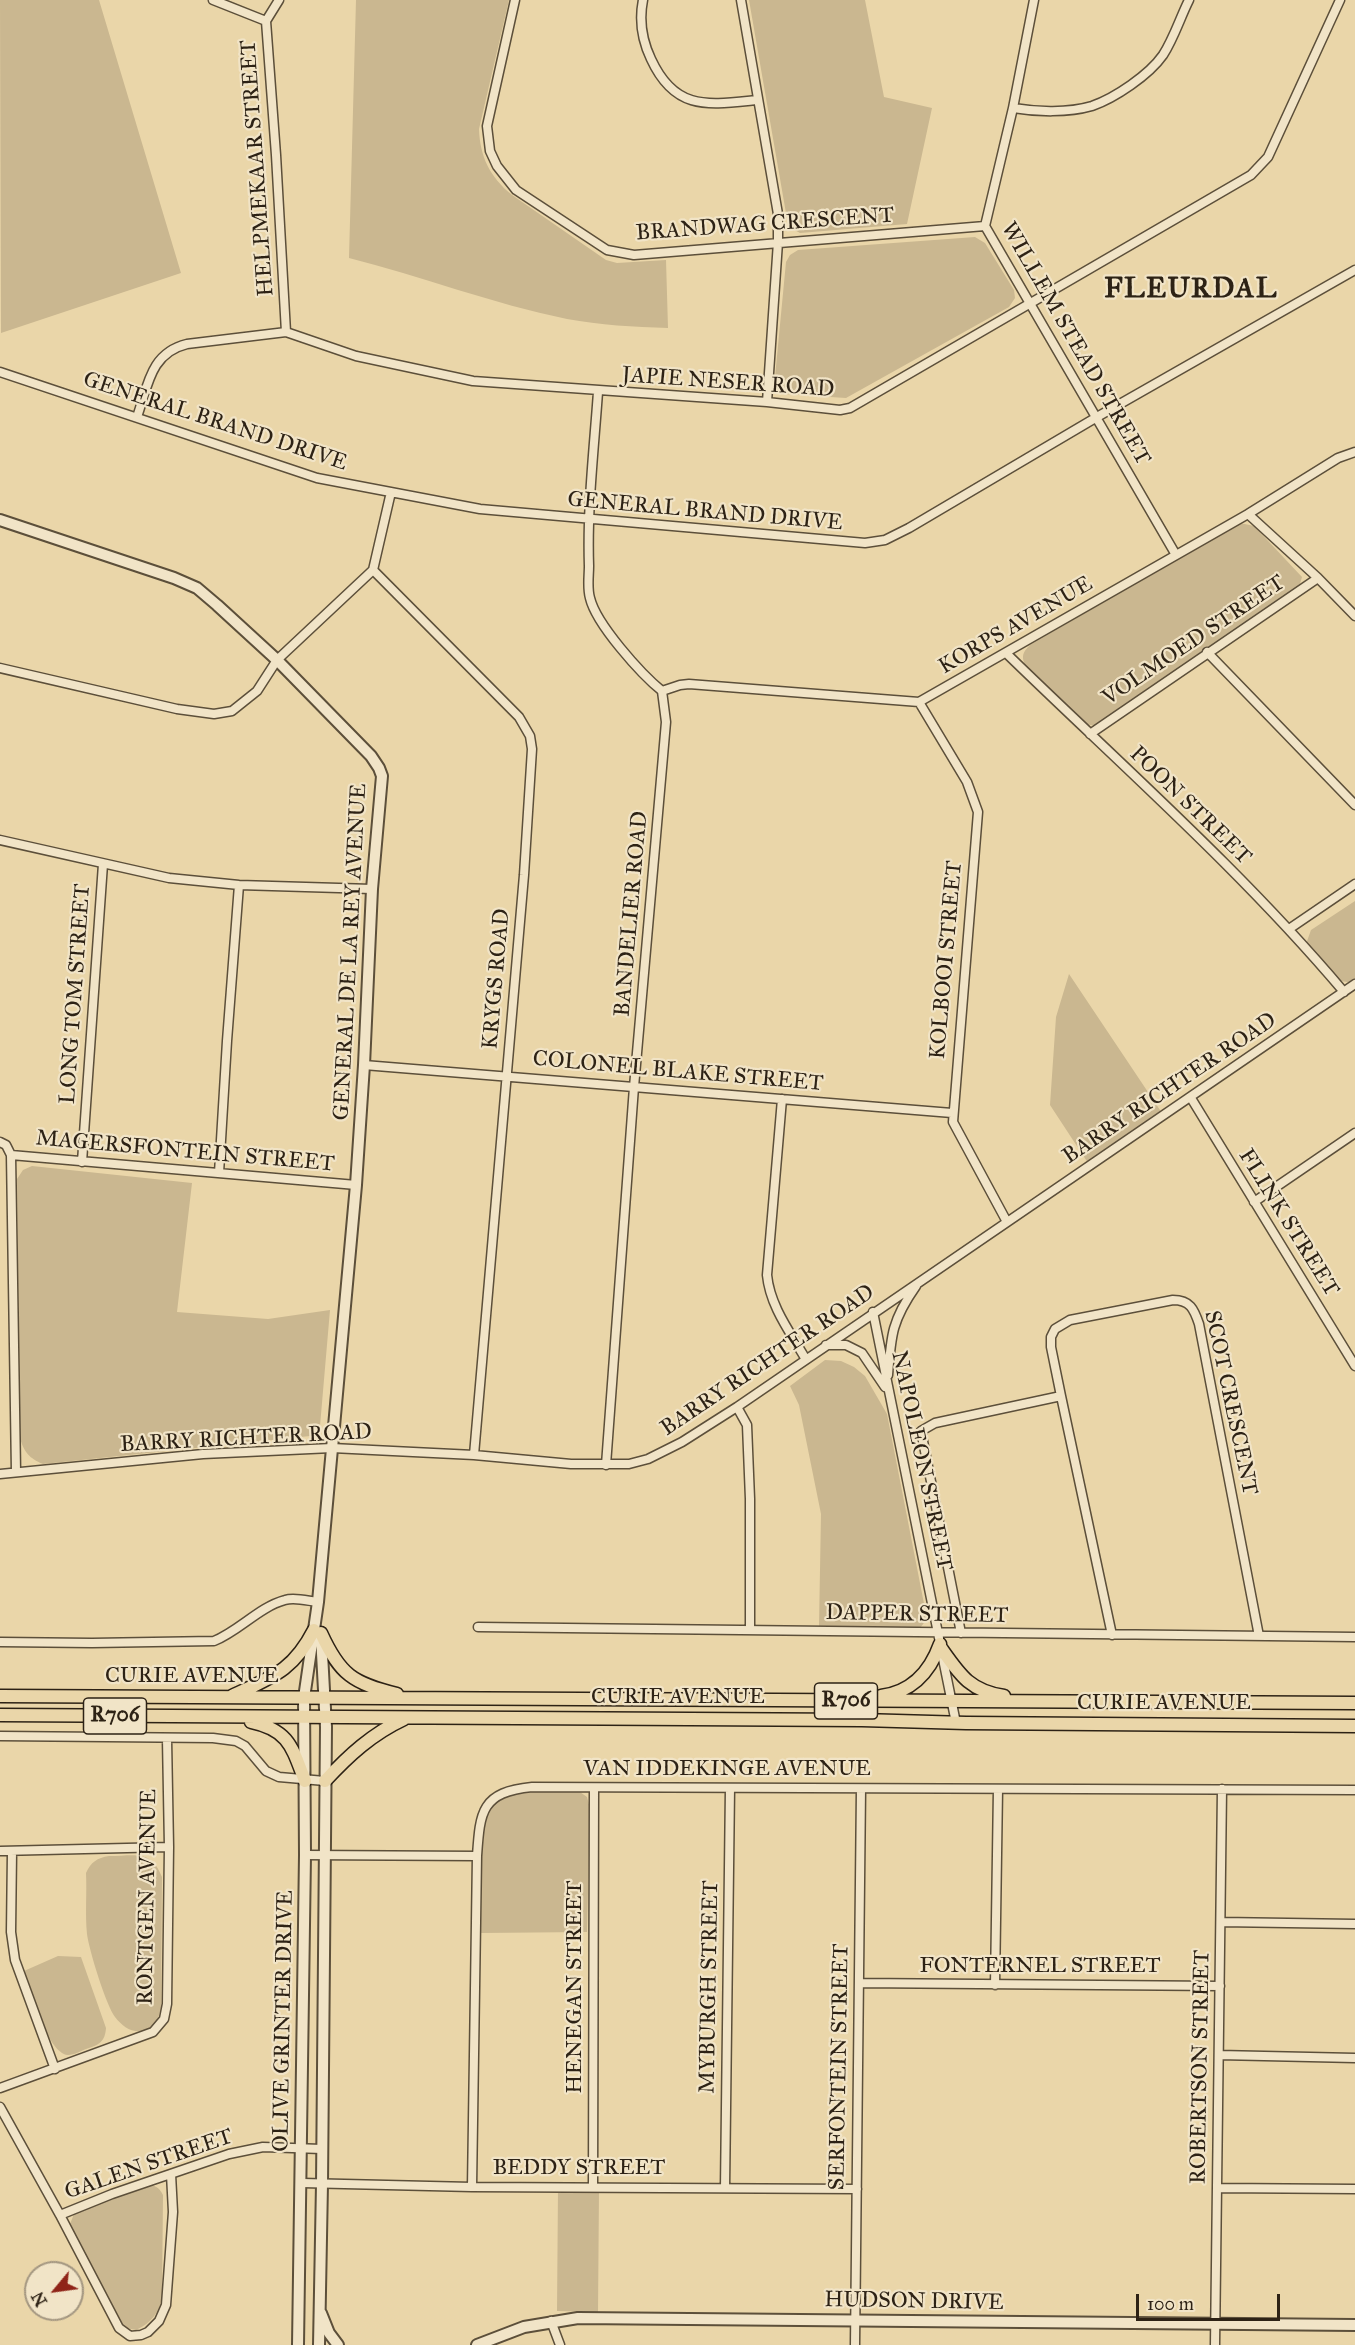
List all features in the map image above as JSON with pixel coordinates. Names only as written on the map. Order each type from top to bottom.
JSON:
[{"type":"main road","points":[[228,1698],[280,1673],[299,1656],[318,1631],[341,1670],[352,1678],[373,1688],[417,1699]]},
{"type":"main road","points":[[841,1701],[887,1695],[908,1688],[929,1669],[940,1642]]},
{"type":"main road","points":[[940,1642],[962,1676],[975,1688],[994,1694],[1055,1702]]},
{"type":"main road","name":"CURIE AVENUE","points":[[0,1696],[1355,1703]]},
{"type":"main road","name":"CURIE AVENUE","points":[[0,1715],[850,1720],[1355,1726]]},
{"type":"main road","points":[[230,1717],[266,1725],[278,1733],[291,1745],[305,1780]]},
{"type":"main road","points":[[325,1781],[362,1743],[384,1728],[408,1718]]},
{"type":"street","name":"HELPMEKAAR STREET","points":[[213,0],[266,21],[286,332]]},
{"type":"street","points":[[266,21],[279,0]]},
{"type":"street","name":"BRANDWAG CRESCENT","points":[[515,0],[487,126],[490,151],[497,166],[516,190],[597,244],[618,253],[634,255],[984,226]]},
{"type":"street","points":[[643,0],[640,20],[646,50],[659,78],[669,89],[702,103],[757,100]]},
{"type":"street","points":[[741,0],[778,214],[767,402]]},
{"type":"street","name":"WILLEM STEAD STREET","points":[[1034,0],[1013,108],[984,226],[1176,555]]},
{"type":"street","points":[[1013,108],[1028,111],[1069,110],[1092,105],[1135,82],[1164,53],[1189,0]]},
{"type":"street","name":"JAPIE NESER ROAD","points":[[137,417],[157,362],[172,350],[187,344],[286,332],[356,357],[473,381],[598,392],[767,402],[840,410],[850,408],[1251,175],[1268,157],[1340,0]]},
{"type":"street","name":"GENERAL BRAND DRIVE","points":[[0,372],[317,478],[480,509],[865,543],[885,540],[909,528],[1097,417],[1355,270]]},
{"type":"street","points":[[598,392],[588,520],[588,589],[591,602],[619,645],[639,670],[662,692],[689,684],[919,702]]},
{"type":"street","name":"KORPS AVENUE","points":[[919,702],[1248,514],[1338,458],[1355,452]]},
{"type":"street","points":[[0,668],[177,709],[214,714],[232,711],[257,691],[277,660],[372,570],[391,492]]},
{"type":"street","points":[[1248,514],[1318,578],[1355,616]]},
{"type":"street","name":"GENERAL DE LA REY AVENUE","points":[[0,520],[191,585],[205,594],[277,660],[380,768],[382,783],[372,889],[356,1185],[318,1602],[318,1631],[326,1698]]},
{"type":"street","name":"KRYGS ROAD","points":[[372,570],[512,709],[525,726],[530,736],[532,749],[524,875],[474,1455]]},
{"type":"street","name":"VOLMOED STREET","points":[[1090,734],[1318,578]]},
{"type":"street","name":"POON STREET","points":[[1006,652],[1289,929],[1344,992]]},
{"type":"street","points":[[1207,652],[1355,805]]},
{"type":"street","name":"BANDELIER ROAD","points":[[606,1465],[634,1087],[665,753],[666,722],[662,692]]},
{"type":"street","name":"KOLBOOI STREET","points":[[919,702],[967,782],[978,812],[952,1113],[956,1129],[1006,1222]]},
{"type":"street","points":[[0,840],[169,878],[239,885],[372,889]]},
{"type":"street","name":"LONG TOM STREET","points":[[82,1162],[103,864]]},
{"type":"street","points":[[1289,929],[1355,884]]},
{"type":"street","points":[[219,1173],[239,885]]},
{"type":"street","name":"BARRY RICHTER ROAD","points":[[0,1474],[202,1454],[332,1448],[474,1455],[606,1465],[629,1464],[659,1454],[737,1407],[1355,984]]},
{"type":"street","name":"COLONEL BLAKE STREET","points":[[364,1065],[952,1113]]},
{"type":"street","name":"FLINK STREET","points":[[1191,1098],[1355,1366]]},
{"type":"street","points":[[782,1099],[767,1275],[770,1294],[775,1305],[806,1358]]},
{"type":"street","points":[[1254,1202],[1355,1133]]},
{"type":"street","points":[[0,1142],[6,1145],[11,1155],[16,1472]]},
{"type":"street","name":"MAGERSFONTEIN STREET","points":[[11,1155],[356,1185]]},
{"type":"street","points":[[888,1387],[892,1332],[901,1306],[920,1281]]},
{"type":"street","name":"SCOT CRESCENT","points":[[1112,1635],[1061,1396],[1051,1337],[1055,1329],[1070,1320],[1183,1300],[1190,1304],[1199,1324],[1259,1636]]},
{"type":"street","name":"NAPOLEON STREET","points":[[873,1312],[957,1723]]},
{"type":"street","points":[[826,1345],[846,1345],[862,1353],[883,1383],[892,1408]]},
{"type":"street","name":"NAPOLEON STREET","points":[[961,1633],[921,1431],[935,1423],[1061,1396]]},
{"type":"street","points":[[737,1407],[747,1425],[750,1499],[750,1630]]},
{"type":"street","name":"CURIE AVENUE","points":[[0,1642],[214,1641],[231,1633],[267,1608],[286,1600],[318,1602]]},
{"type":"street","name":"DAPPER STREET","points":[[478,1627],[750,1630],[940,1642],[961,1633],[1355,1637]]},
{"type":"street","name":"GENERAL DE LA REY AVENUE","points":[[304,1698],[318,1631]]},
{"type":"street","name":"OLIVE GRINTER DRIVE","points":[[298,2343],[302,2183],[304,1698]]},
{"type":"street","name":"OLIVE GRINTER DRIVE","points":[[318,2345],[322,2184],[326,1698]]},
{"type":"street","points":[[0,1736],[213,1738],[236,1741],[245,1746],[266,1771],[279,1777],[325,1781]]},
{"type":"street","name":"RONTGEN AVENUE","points":[[0,2088],[153,2032],[164,2019],[167,2004],[169,1847],[167,1739]]},
{"type":"street","name":"VAN IDDEKINGE AVENUE","points":[[472,2187],[477,1856],[482,1813],[496,1797],[519,1788],[532,1787],[1355,1790]]},
{"type":"street","name":"HENEGAN STREET","points":[[593,2187],[594,1788]]},
{"type":"street","name":"MYBURGH STREET","points":[[725,2188],[730,1788]]},
{"type":"street","name":"SERFONTEIN STREET","points":[[855,2345],[861,1789]]},
{"type":"street","points":[[995,1985],[998,1789]]},
{"type":"street","name":"ROBERTSON STREET","points":[[1215,2345],[1222,1789]]},
{"type":"street","points":[[0,1851],[169,1847]]},
{"type":"street","points":[[12,1852],[11,1932],[15,1960],[55,2069]]},
{"type":"street","points":[[305,1855],[477,1856]]},
{"type":"street","points":[[1221,1923],[1355,1924]]},
{"type":"street","name":"FONTERNEL STREET","points":[[859,1983],[1220,1986]]},
{"type":"street","points":[[1219,2055],[1355,2058]]},
{"type":"street","points":[[0,2108],[119,2328],[130,2336],[148,2332],[159,2321],[168,2296],[173,2212],[171,2174]]},
{"type":"street","name":"GALEN STREET","points":[[60,2216],[112,2194],[248,2150],[263,2147],[322,2149]]},
{"type":"street","name":"BEDDY STREET","points":[[302,2183],[472,2187],[857,2189]]},
{"type":"street","points":[[1217,2188],[1355,2189]]},
{"type":"street","points":[[319,2307],[329,2333],[339,2345]]},
{"type":"street","name":"HUDSON DRIVE","points":[[477,2345],[524,2327],[578,2318],[1355,2325]]},
{"type":"street","points":[[551,2321],[560,2345]]},
{"type":"shaded area","points":[[0,0],[99,0],[181,273],[1,333]]},
{"type":"shaded area","points":[[356,0],[509,0],[479,129],[481,149],[488,166],[492,174],[512,195],[606,260],[617,263],[666,260],[668,328],[592,323],[539,313],[349,258]]},
{"type":"shaded area","points":[[749,0],[865,0],[884,97],[932,108],[907,224],[800,233],[791,228],[787,219]]},
{"type":"shaded area","points":[[975,237],[985,243],[1014,290],[1015,298],[1009,307],[846,398],[784,394],[778,388],[775,377],[786,262],[790,255],[798,250]]},
{"type":"shaded area","points":[[1240,523],[1254,526],[1302,577],[1299,587],[1095,726],[1086,724],[1025,665],[1023,654],[1030,645]]},
{"type":"shaded area","points":[[1355,901],[1355,983],[1340,981],[1306,944],[1311,930]]},
{"type":"shaded area","points":[[1069,974],[1162,1113],[1088,1163],[1050,1105],[1056,1017]]},
{"type":"shaded area","points":[[32,1166],[192,1183],[177,1312],[268,1319],[330,1310],[320,1426],[310,1436],[43,1464],[31,1457],[20,1439],[17,1179],[23,1170]]},
{"type":"shaded area","points":[[825,1360],[841,1361],[854,1367],[865,1376],[887,1414],[927,1619],[920,1628],[819,1626],[821,1514],[799,1405],[790,1386]]},
{"type":"shaded area","points":[[521,1792],[580,1792],[587,1797],[590,1808],[587,1932],[481,1933],[484,1821],[491,1808],[500,1800]]},
{"type":"shaded area","points":[[134,1855],[147,1858],[158,1868],[162,1877],[161,2007],[156,2022],[151,2028],[143,2031],[127,2028],[111,2011],[88,1942],[86,1873],[95,1861],[109,1856]]},
{"type":"shaded area","points":[[58,1956],[81,1957],[106,2028],[100,2042],[70,2055],[60,2052],[53,2044],[35,2005],[24,1971]]},
{"type":"shaded area","points":[[145,2184],[156,2187],[163,2195],[162,2297],[154,2317],[136,2330],[126,2328],[118,2322],[72,2236],[70,2224],[74,2214]]},
{"type":"shaded area","points":[[558,2189],[599,2190],[598,2312],[557,2311]]},
{"type":"district","name":"FLEURDAL","points":[[1191,290]]}]
